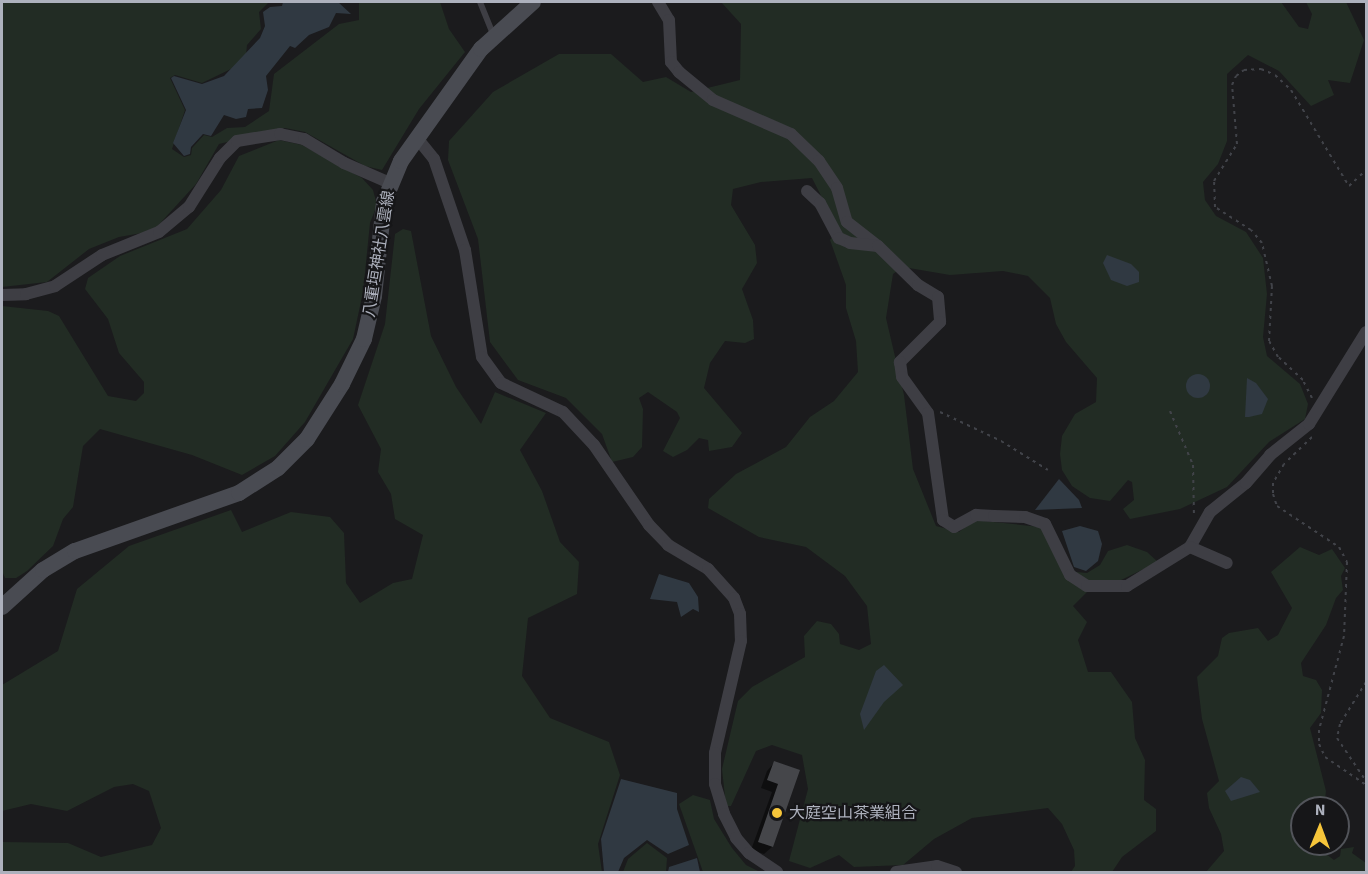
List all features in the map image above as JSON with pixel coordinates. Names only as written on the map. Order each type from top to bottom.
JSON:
[{"type":"main road","name":"八重垣神社八雲線","points":[[2,607],[59,559],[92,543],[238,493],[278,468],[300,447],[342,384],[364,339],[390,183],[417,138],[493,35],[533,2]]},
{"type":"street","points":[[658,2],[669,20],[671,62],[679,72],[713,100],[791,134],[819,160],[837,188],[847,222],[878,246],[918,285],[938,297],[941,304],[940,322],[900,363],[902,377],[926,409],[943,520],[949,526],[976,515],[1025,517],[1045,524],[1053,535],[1070,575],[1087,586],[1127,586],[1190,547],[1210,512],[1246,483],[1269,455],[1295,437],[1318,410],[1366,332]]},
{"type":"street","points":[[2,295],[26,294],[55,286],[102,255],[159,232],[189,207],[220,158],[237,141],[280,134],[304,139],[344,163],[390,183]]},
{"type":"street","points":[[417,138],[434,159],[461,239],[482,357],[494,375],[501,383],[563,412],[594,445],[649,525],[668,545],[708,569],[734,598],[740,614],[741,641],[715,753],[715,784],[724,814],[736,838],[749,853],[777,873]]},
{"type":"street","points":[[807,191],[820,203],[839,237],[850,243],[878,246]]},
{"type":"street","points":[[1190,547],[1227,563]]},
{"type":"street","points":[[896,873],[938,866],[956,873]]},
{"type":"lane","points":[[480,2],[493,35]]},
{"type":"path","points":[[1318,410],[1304,380],[1274,354],[1269,341],[1272,286],[1263,245],[1251,230],[1215,207],[1214,181],[1237,144],[1232,85],[1236,76],[1244,70],[1261,69],[1275,75],[1291,90],[1349,186],[1366,170]]},
{"type":"path","points":[[926,409],[952,417],[1048,470]]},
{"type":"path","points":[[1170,411],[1193,465],[1193,526]]},
{"type":"path","points":[[1317,429],[1284,464],[1273,483],[1273,494],[1277,506],[1339,547],[1347,562],[1344,636],[1319,730],[1319,744],[1325,757],[1366,783]]},
{"type":"path","points":[[1366,682],[1340,724],[1337,738],[1366,783]]},
{"type":"shaded area","points":[[2,2],[278,2],[268,3],[259,12],[261,29],[247,45],[246,55],[233,68],[202,83],[175,75],[170,78],[185,110],[172,149],[184,157],[191,155],[192,148],[204,135],[212,137],[227,128],[245,127],[269,111],[274,74],[339,24],[359,20],[359,2],[440,2],[449,29],[465,52],[419,109],[382,170],[365,166],[305,132],[285,128],[219,144],[196,184],[153,231],[119,237],[89,249],[47,282],[2,287]]},
{"type":"shaded area","points":[[283,2],[338,2],[351,14],[336,13],[329,27],[309,35],[295,48],[290,46],[266,76],[268,90],[262,108],[248,109],[246,117],[236,119],[224,115],[211,136],[203,134],[191,147],[190,154],[184,156],[173,143],[186,110],[171,78],[174,76],[202,84],[224,76],[260,38],[265,26],[263,12],[270,7],[282,6]]},
{"type":"shaded area","points":[[721,2],[1281,2],[1299,27],[1308,29],[1312,14],[1306,2],[1346,2],[1364,40],[1350,83],[1328,80],[1334,95],[1311,106],[1279,71],[1248,55],[1227,74],[1227,141],[1218,164],[1203,182],[1205,200],[1216,216],[1246,232],[1263,258],[1267,294],[1263,337],[1267,356],[1300,384],[1308,404],[1305,419],[1269,442],[1227,487],[1180,509],[1130,519],[1123,509],[1134,500],[1132,482],[1128,480],[1110,501],[1090,498],[1072,486],[1062,470],[1060,454],[1062,436],[1075,414],[1096,402],[1097,378],[1066,342],[1056,324],[1050,298],[1028,276],[1003,271],[950,275],[903,267],[893,274],[886,318],[904,395],[913,469],[936,526],[959,532],[974,520],[1041,527],[1058,560],[1076,572],[1087,573],[1100,565],[1108,551],[1127,545],[1147,552],[1158,562],[1115,583],[1090,589],[1073,606],[1087,622],[1078,640],[1088,672],[1111,672],[1132,702],[1135,738],[1145,760],[1144,800],[1156,809],[1156,831],[1122,857],[1112,872],[1071,872],[1075,866],[1074,850],[1062,824],[1048,808],[972,818],[934,839],[903,865],[854,867],[839,855],[810,868],[789,861],[808,789],[802,755],[772,745],[756,751],[731,806],[726,806],[722,769],[738,701],[752,687],[805,657],[804,636],[817,621],[831,624],[839,634],[840,644],[859,650],[871,644],[867,606],[845,576],[806,547],[759,537],[708,508],[709,499],[736,474],[786,447],[810,417],[834,401],[858,372],[856,341],[846,308],[846,285],[830,240],[838,229],[812,178],[761,182],[733,189],[731,205],[755,245],[757,263],[742,289],[753,320],[754,339],[745,343],[725,341],[710,363],[704,388],[742,433],[732,447],[709,451],[708,440],[699,438],[687,450],[673,457],[663,451],[680,418],[677,412],[648,392],[639,398],[643,409],[642,447],[633,457],[612,462],[602,434],[566,398],[518,380],[490,342],[478,239],[448,160],[449,141],[493,92],[559,54],[611,54],[643,82],[666,77],[691,92],[740,80],[741,24]]},
{"type":"shaded area","points":[[279,140],[302,145],[362,178],[373,190],[377,205],[370,223],[363,292],[353,339],[305,422],[275,456],[242,475],[192,455],[100,429],[83,446],[73,507],[63,519],[53,546],[27,571],[16,578],[5,578],[2,571],[2,306],[48,311],[59,316],[108,396],[136,401],[144,393],[144,382],[119,353],[108,319],[85,289],[88,278],[120,256],[187,229],[221,190],[239,156]]},
{"type":"shaded area","points":[[403,229],[411,231],[431,336],[456,387],[481,424],[495,392],[546,413],[520,450],[542,491],[560,542],[579,562],[577,594],[528,618],[522,676],[550,718],[609,742],[620,775],[598,844],[602,872],[2,872],[2,842],[68,843],[101,857],[152,845],[161,828],[149,791],[133,784],[114,787],[67,811],[31,804],[2,811],[2,685],[58,651],[77,589],[129,546],[231,510],[242,532],[291,512],[330,517],[344,533],[346,583],[360,603],[393,583],[412,579],[423,535],[395,519],[391,494],[378,472],[381,449],[358,405],[385,324],[395,234]]},
{"type":"shaded area","points":[[1107,255],[1131,264],[1139,272],[1139,282],[1127,286],[1111,280],[1103,263]]},
{"type":"shaded area","points":[[1198,374],[1203,375],[1209,381],[1209,391],[1203,397],[1198,398],[1193,397],[1187,391],[1186,386],[1187,381],[1193,375]]},
{"type":"shaded area","points":[[1247,378],[1256,383],[1268,399],[1262,414],[1245,417]]},
{"type":"shaded area","points":[[1059,479],[1079,500],[1082,508],[1035,510]]},
{"type":"shaded area","points":[[1080,526],[1098,531],[1102,544],[1098,561],[1086,571],[1074,567],[1062,531]]},
{"type":"shaded area","points":[[1300,547],[1319,555],[1332,549],[1345,568],[1341,576],[1343,590],[1336,598],[1326,625],[1301,663],[1303,676],[1316,680],[1322,690],[1321,713],[1310,728],[1326,791],[1325,796],[1290,796],[1290,856],[1329,856],[1334,860],[1340,856],[1350,856],[1350,848],[1354,847],[1352,853],[1366,863],[1366,872],[1206,872],[1224,851],[1221,834],[1209,808],[1207,793],[1219,781],[1202,719],[1197,677],[1218,656],[1222,638],[1229,633],[1258,628],[1268,641],[1278,635],[1292,608],[1271,572]]},
{"type":"shaded area","points":[[659,574],[689,583],[698,597],[699,612],[693,609],[681,617],[677,602],[650,599]]},
{"type":"shaded area","points":[[884,665],[903,685],[884,702],[864,730],[860,714],[876,671]]},
{"type":"shaded area","points":[[1241,777],[1250,780],[1260,792],[1231,801],[1225,791]]},
{"type":"shaded area","points":[[621,779],[677,793],[677,809],[689,845],[668,854],[647,840],[624,858],[618,872],[604,872],[601,839]]},
{"type":"shaded area","points":[[693,795],[710,800],[714,819],[732,848],[746,865],[760,872],[703,872],[679,804]]},
{"type":"shaded area","points":[[647,843],[667,858],[666,872],[623,872],[628,859]]},
{"type":"shaded area","points":[[697,858],[700,872],[668,872],[669,867]]},
{"type":"building","name":"大庭空山茶業組合","points":[[774,761],[800,770],[773,847],[758,842],[778,784],[767,780]]},
{"type":"place","name":"大庭空山茶業組合","points":[[777,813]]}]
